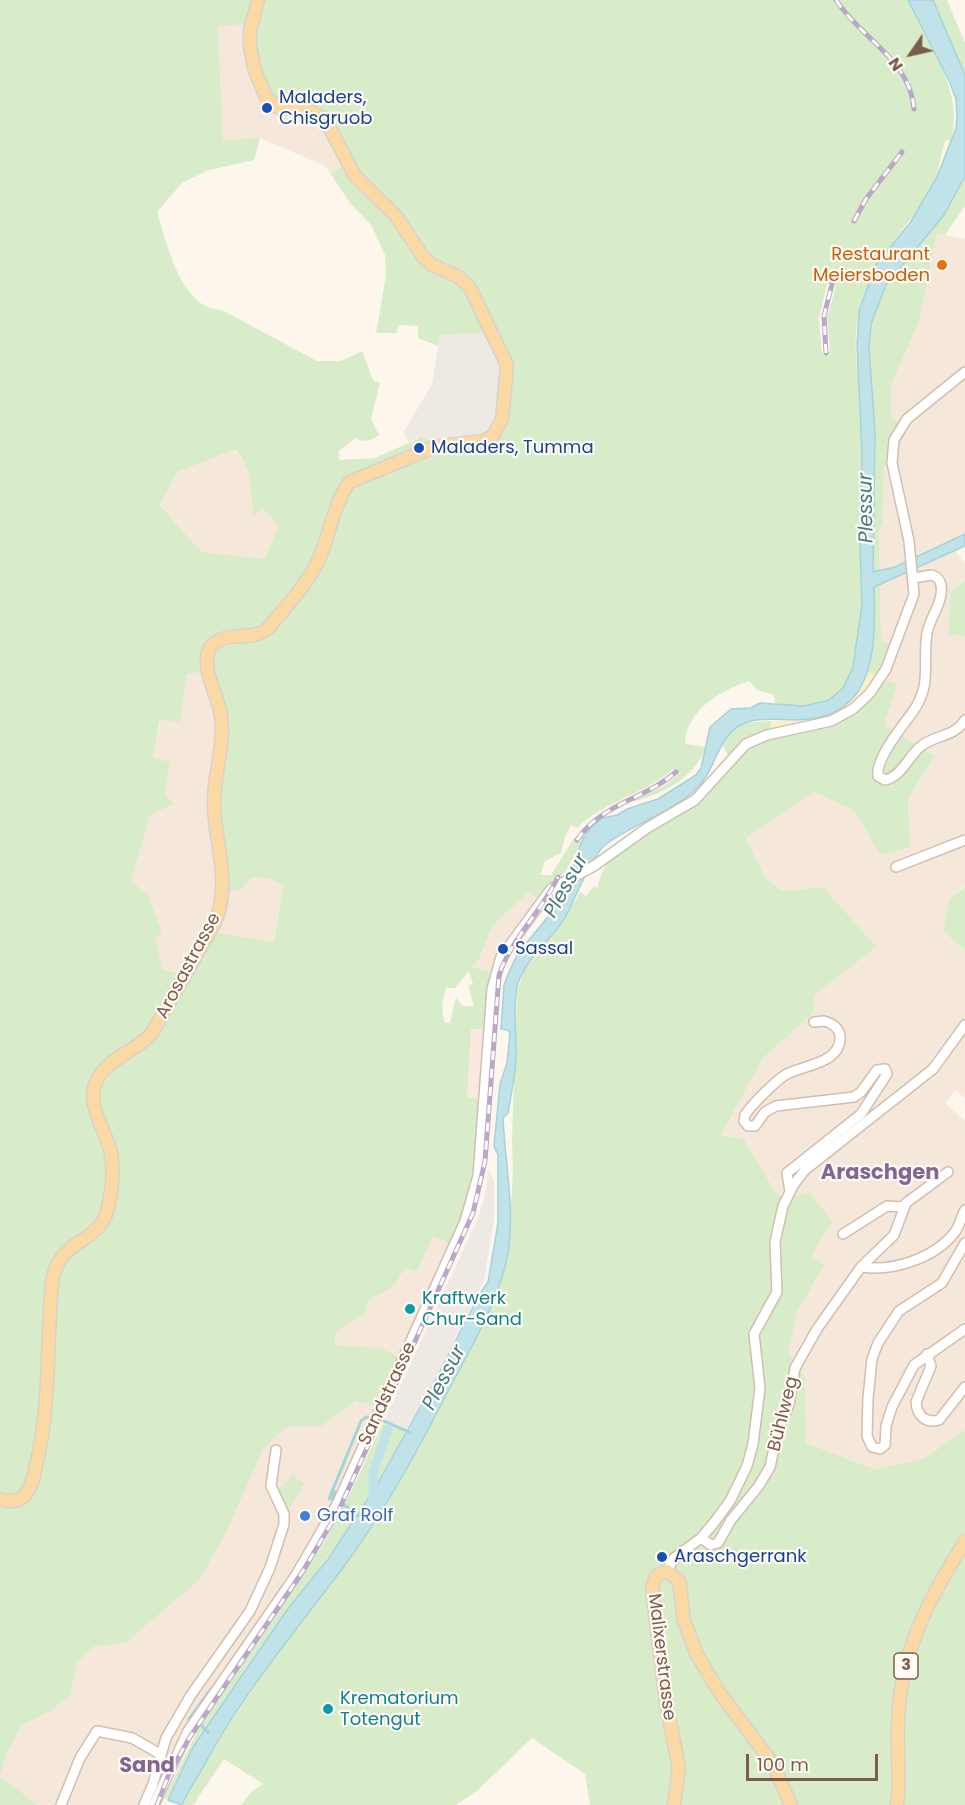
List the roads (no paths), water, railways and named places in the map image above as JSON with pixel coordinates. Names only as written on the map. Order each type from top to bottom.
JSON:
[{"type":"main road","name":"Arosastrasse","points":[[0,1499],[14,1501],[25,1495],[30,1487],[39,1454],[49,1389],[52,1286],[57,1263],[65,1252],[101,1225],[109,1206],[111,1154],[93,1104],[93,1091],[98,1078],[112,1063],[141,1045],[152,1034],[213,924],[221,905],[223,880],[214,803],[222,724],[207,665],[209,649],[226,637],[259,634],[270,627],[317,564],[343,490],[350,482],[434,447],[490,438],[501,424],[506,391],[506,359],[467,284],[455,274],[432,265],[423,257],[396,216],[351,171],[325,119],[312,112],[278,107],[266,97],[255,71],[250,47],[250,31],[258,0]]},
{"type":"main road","name":"3","points":[[897,1805],[898,1712],[908,1658],[922,1614],[965,1541]]},
{"type":"main road","name":"Malixerstrasse","points":[[674,1805],[679,1768],[666,1703],[652,1588],[656,1576],[667,1572],[679,1581],[686,1626],[701,1662],[719,1692],[773,1764],[791,1805]]},
{"type":"street","points":[[965,372],[907,418],[894,440],[894,473],[906,528],[913,576],[933,575],[939,579],[941,586],[937,607],[927,634],[927,677],[921,699],[881,761],[878,776],[882,780],[890,779],[920,747],[956,731],[965,720]]},
{"type":"street","name":"Sandstrasse","points":[[154,1805],[188,1731],[287,1588],[332,1514],[437,1287],[469,1211],[478,1176],[492,989],[496,969],[506,949],[558,885],[594,866],[639,832],[700,796],[734,755],[751,741],[772,734],[824,724],[859,705],[876,686],[886,669],[912,603],[913,576]]},
{"type":"street","points":[[896,867],[965,840]]},
{"type":"street","points":[[790,1191],[787,1173],[856,1119],[868,1106],[887,1074],[885,1069],[877,1070],[861,1092],[854,1097],[776,1106],[767,1110],[755,1126],[748,1126],[744,1121],[745,1114],[778,1080],[793,1071],[826,1059],[838,1048],[839,1034],[835,1027],[824,1020],[814,1022]]},
{"type":"street","points":[[667,1572],[674,1558],[701,1538],[730,1500],[752,1452],[760,1388],[754,1334],[777,1292],[775,1242],[790,1191],[800,1176],[813,1164],[933,1069],[965,1025]]},
{"type":"street","points":[[843,1234],[887,1206],[903,1207],[948,1172]]},
{"type":"street","name":"Bühlweg","points":[[701,1538],[711,1545],[718,1543],[731,1520],[762,1483],[772,1462],[798,1362],[861,1267],[894,1235],[903,1207]]},
{"type":"street","points":[[861,1267],[901,1265],[931,1252],[955,1233],[965,1210]]},
{"type":"street","points":[[965,1243],[942,1283],[899,1311],[878,1343],[872,1357],[868,1398],[867,1436],[872,1447],[878,1449],[885,1445],[886,1426],[894,1403],[914,1365],[965,1329]]},
{"type":"street","points":[[927,1354],[931,1366],[916,1402],[922,1417],[929,1421],[939,1420],[965,1387]]},
{"type":"street","points":[[144,1805],[156,1777],[160,1754],[191,1695],[250,1611],[270,1568],[284,1524],[284,1514],[271,1486],[276,1450]]},
{"type":"street","points":[[61,1805],[80,1758],[98,1731],[135,1740],[160,1754]]},
{"type":"water","name":"Plessur","points":[[908,0],[933,0],[965,75],[965,176],[944,215],[886,285],[871,324],[869,347],[875,432],[873,572],[895,567],[965,534],[965,546],[874,587],[874,631],[870,662],[866,676],[851,700],[836,711],[822,717],[763,719],[739,726],[726,739],[703,781],[687,797],[601,849],[563,921],[530,960],[517,986],[514,1079],[508,1113],[503,1118],[510,1203],[508,1253],[499,1286],[486,1317],[416,1452],[374,1523],[250,1691],[217,1742],[182,1805],[168,1800],[193,1747],[287,1610],[328,1559],[375,1488],[488,1282],[498,1223],[498,1155],[494,1146],[500,1084],[507,1063],[510,1033],[508,1030],[501,1029],[504,985],[518,953],[552,912],[554,902],[565,890],[583,838],[602,818],[617,815],[627,809],[658,799],[696,775],[701,768],[710,727],[731,709],[751,708],[760,703],[804,706],[829,700],[843,688],[853,667],[862,604],[860,544],[862,453],[857,344],[859,311],[875,266],[910,223],[937,177],[956,128],[957,116],[956,99],[950,83]]},
{"type":"waterway","points":[[329,1499],[361,1421],[366,1417],[373,1418]]},
{"type":"waterway","points":[[384,1421],[409,1432]]},
{"type":"waterway","points":[[373,1505],[373,1473],[388,1429]]},
{"type":"waterway","points":[[332,1491],[335,1492],[332,1499],[335,1500]]},
{"type":"waterway","points":[[344,1505],[360,1516]]},
{"type":"waterway","points":[[189,1719],[211,1689]]},
{"type":"waterway","points":[[202,1726],[208,1733]]},
{"type":"railway","points":[[836,0],[846,14],[883,50],[904,76],[911,92],[914,109]]},
{"type":"railway","points":[[854,221],[866,199],[902,152]]},
{"type":"railway","points":[[826,353],[824,316],[832,284]]},
{"type":"railway","points":[[577,840],[599,818],[676,772]]},
{"type":"railway","points":[[157,1805],[169,1774],[190,1737],[303,1571],[338,1512],[473,1213],[485,1161],[499,975],[511,949],[544,902],[558,877]]},
{"type":"place","name":"Maladers, Chisgruob","points":[[267,108]]},
{"type":"place","name":"Restaurant Meiersboden","points":[[942,265]]},
{"type":"place","name":"Maladers, Tumma","points":[[419,448]]},
{"type":"place","name":"Sassal","points":[[503,949]]},
{"type":"place","name":"Kraftwerk Chur-Sand","points":[[410,1309]]},
{"type":"place","name":"Graf Rolf","points":[[305,1516]]},
{"type":"place","name":"Araschgerrank","points":[[662,1557]]},
{"type":"place","name":"Krematorium Totengut","points":[[328,1709]]},
{"type":"district","name":"Araschgen","points":[[880,1174]]},
{"type":"district","name":"Sand","points":[[147,1767]]}]
